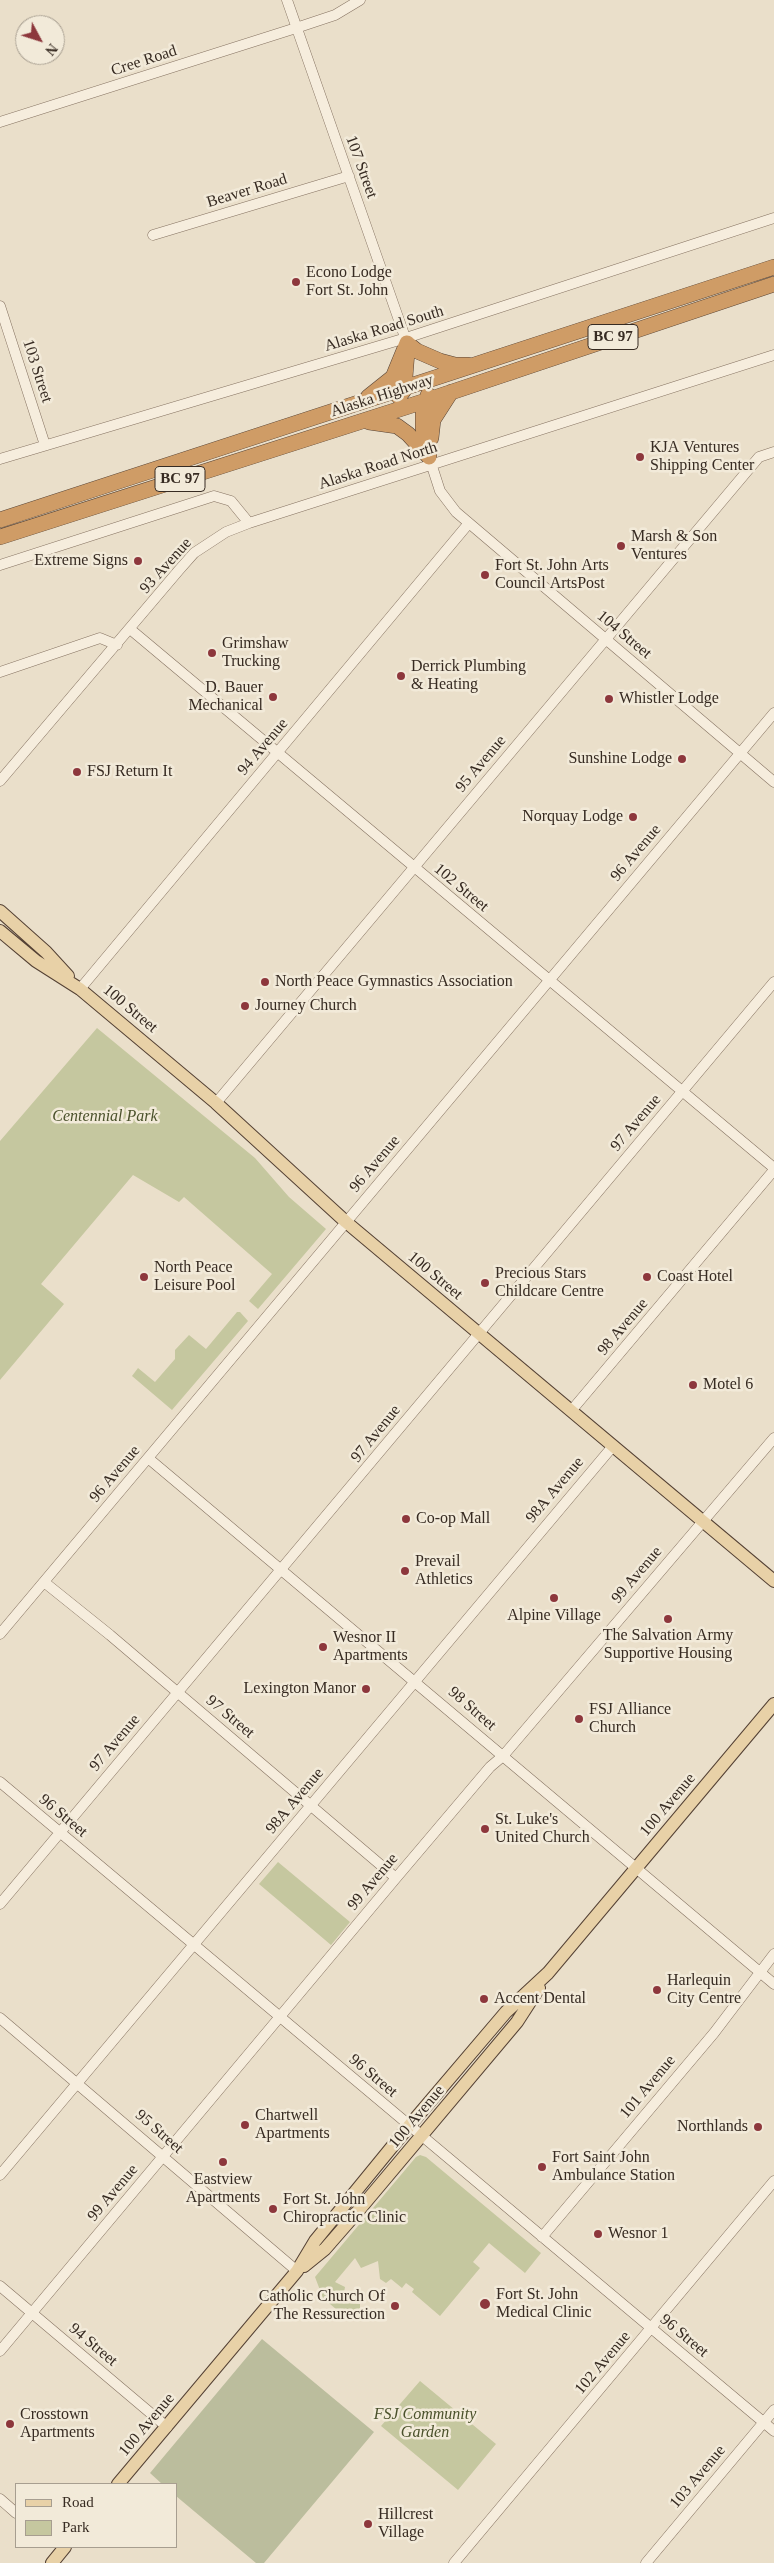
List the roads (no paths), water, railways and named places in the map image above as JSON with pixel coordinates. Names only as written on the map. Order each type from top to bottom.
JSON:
[{"type":"highway","name":"Alaska Highway","points":[[0,520],[478,366],[774,267]]},
{"type":"highway","name":"Alaska Highway","points":[[0,538],[425,401],[774,284]]},
{"type":"highway","points":[[407,341],[416,351],[440,361],[455,366],[478,366]]},
{"type":"highway","points":[[388,412],[404,390],[407,372],[407,341]]},
{"type":"highway","points":[[355,406],[393,377],[407,341]]},
{"type":"highway","points":[[430,461],[423,428],[425,401],[434,380]]},
{"type":"highway","points":[[430,461],[433,420],[451,392]]},
{"type":"highway","points":[[360,421],[384,422],[397,426],[408,434],[430,461]]},
{"type":"main road","name":"100 Street","points":[[0,911],[46,952],[80,989],[216,1103],[346,1222],[774,1581]]},
{"type":"main road","name":"100 Street","points":[[0,931],[36,962],[80,989]]},
{"type":"main road","name":"100 Avenue","points":[[298,2271],[315,2241],[409,2126],[506,2012],[548,1973],[774,1704]]},
{"type":"main road","name":"100 Avenue","points":[[119,2483],[298,2271],[325,2249],[422,2136],[517,2022],[548,1973]]},
{"type":"main road","points":[[52,2563],[61,2548]]},
{"type":"street","name":"107 Street","points":[[287,0],[407,341]]},
{"type":"street","name":"Cree Road","points":[[0,122],[335,15],[360,0]]},
{"type":"street","name":"Beaver Road","points":[[153,235],[349,176]]},
{"type":"street","name":"Alaska Road South","points":[[0,459],[407,341],[774,218]]},
{"type":"street","name":"103 Street","points":[[0,306],[44,445]]},
{"type":"street","name":"Alaska Road North","points":[[249,523],[430,461],[774,355]]},
{"type":"street","name":"95 Avenue","points":[[216,1103],[759,457],[774,452]]},
{"type":"street","name":"104 Street","points":[[430,461],[445,500],[469,523],[774,782]]},
{"type":"street","points":[[0,565],[214,496],[231,500],[249,523]]},
{"type":"street","name":"93 Avenue","points":[[0,781],[118,645],[194,553],[220,536],[249,523]]},
{"type":"street","name":"94 Avenue","points":[[80,989],[469,523]]},
{"type":"street","name":"102 Street","points":[[130,629],[774,1169]]},
{"type":"street","points":[[0,672],[100,638],[118,645]]},
{"type":"street","name":"96 Avenue","points":[[0,1634],[774,713]]},
{"type":"street","name":"97 Avenue","points":[[0,1904],[774,982]]},
{"type":"street","name":"98 Avenue","points":[[571,1411],[774,1169]]},
{"type":"street","name":"99 Avenue","points":[[0,2352],[396,1878],[490,1768],[504,1756],[774,1438]]},
{"type":"street","name":"98A Avenue","points":[[0,2175],[414,1680],[613,1446]]},
{"type":"street","name":"98 Street","points":[[148,1458],[282,1568],[774,1984]]},
{"type":"street","name":"97 Street","points":[[44,1582],[396,1878]]},
{"type":"street","name":"96 Street","points":[[0,1782],[774,2431]]},
{"type":"street","name":"101 Avenue","points":[[542,2237],[714,2033],[774,1954]]},
{"type":"street","name":"95 Street","points":[[0,2018],[78,2082],[298,2271]]},
{"type":"street","name":"102 Avenue","points":[[454,2563],[774,2181]]},
{"type":"street","name":"94 Street","points":[[0,2286],[167,2426]]},
{"type":"street","name":"103 Avenue","points":[[646,2563],[774,2410]]},
{"type":"street","points":[[0,2499],[15,2512]]},
{"type":"place","name":"Econo Lodge Fort St. John","points":[[296,282]]},
{"type":"place","name":"KJA Ventures Shipping Center","points":[[640,457]]},
{"type":"place","name":"Marsh & Son Ventures","points":[[621,546]]},
{"type":"place","name":"Extreme Signs","points":[[138,561]]},
{"type":"place","name":"Fort St. John Arts Council ArtsPost","points":[[485,575]]},
{"type":"place","name":"Grimshaw Trucking","points":[[212,653]]},
{"type":"place","name":"Derrick Plumbing & Heating","points":[[401,676]]},
{"type":"place","name":"D. Bauer Mechanical","points":[[273,697]]},
{"type":"place","name":"Whistler Lodge","points":[[609,699]]},
{"type":"place","name":"Sunshine Lodge","points":[[682,759]]},
{"type":"place","name":"FSJ Return It","points":[[77,772]]},
{"type":"place","name":"Norquay Lodge","points":[[633,817]]},
{"type":"place","name":"North Peace Gymnastics Association","points":[[265,982]]},
{"type":"place","name":"Journey Church","points":[[245,1006]]},
{"type":"place","name":"North Peace Leisure Pool","points":[[144,1277]]},
{"type":"place","name":"Coast Hotel","points":[[647,1277]]},
{"type":"place","name":"Precious Stars Childcare Centre","points":[[485,1283]]},
{"type":"place","name":"Motel 6","points":[[693,1385]]},
{"type":"place","name":"Co-op Mall","points":[[406,1519]]},
{"type":"place","name":"Prevail Athletics","points":[[405,1571]]},
{"type":"place","name":"Alpine Village","points":[[554,1598]]},
{"type":"place","name":"The Salvation Army Supportive Housing","points":[[668,1619]]},
{"type":"place","name":"Wesnor II Apartments","points":[[323,1647]]},
{"type":"place","name":"Lexington Manor","points":[[366,1689]]},
{"type":"place","name":"FSJ Alliance Church","points":[[579,1719]]},
{"type":"place","name":"St. Luke's United Church","points":[[485,1829]]},
{"type":"place","name":"Harlequin City Centre","points":[[657,1990]]},
{"type":"place","name":"Accent Dental","points":[[484,1999]]},
{"type":"place","name":"Chartwell Apartments","points":[[245,2125]]},
{"type":"place","name":"Northlands","points":[[758,2127]]},
{"type":"place","name":"Eastview Apartments","points":[[223,2162]]},
{"type":"place","name":"Fort Saint John Ambulance Station","points":[[542,2167]]},
{"type":"place","name":"Fort St. John Chiropractic Clinic","points":[[273,2209]]},
{"type":"place","name":"Wesnor 1","points":[[598,2234]]},
{"type":"place","name":"Fort St. John Medical Clinic","points":[[485,2304]]},
{"type":"place","name":"Catholic Church Of The Ressurection","points":[[395,2306]]},
{"type":"place","name":"Crosstown Apartments","points":[[10,2424]]},
{"type":"place","name":"Hillcrest Village","points":[[368,2524]]},
{"type":"park label","name":"Centennial Park","points":[[105,1117]]},
{"type":"park label","name":"FSJ Community Garden","points":[[425,2424]]}]
